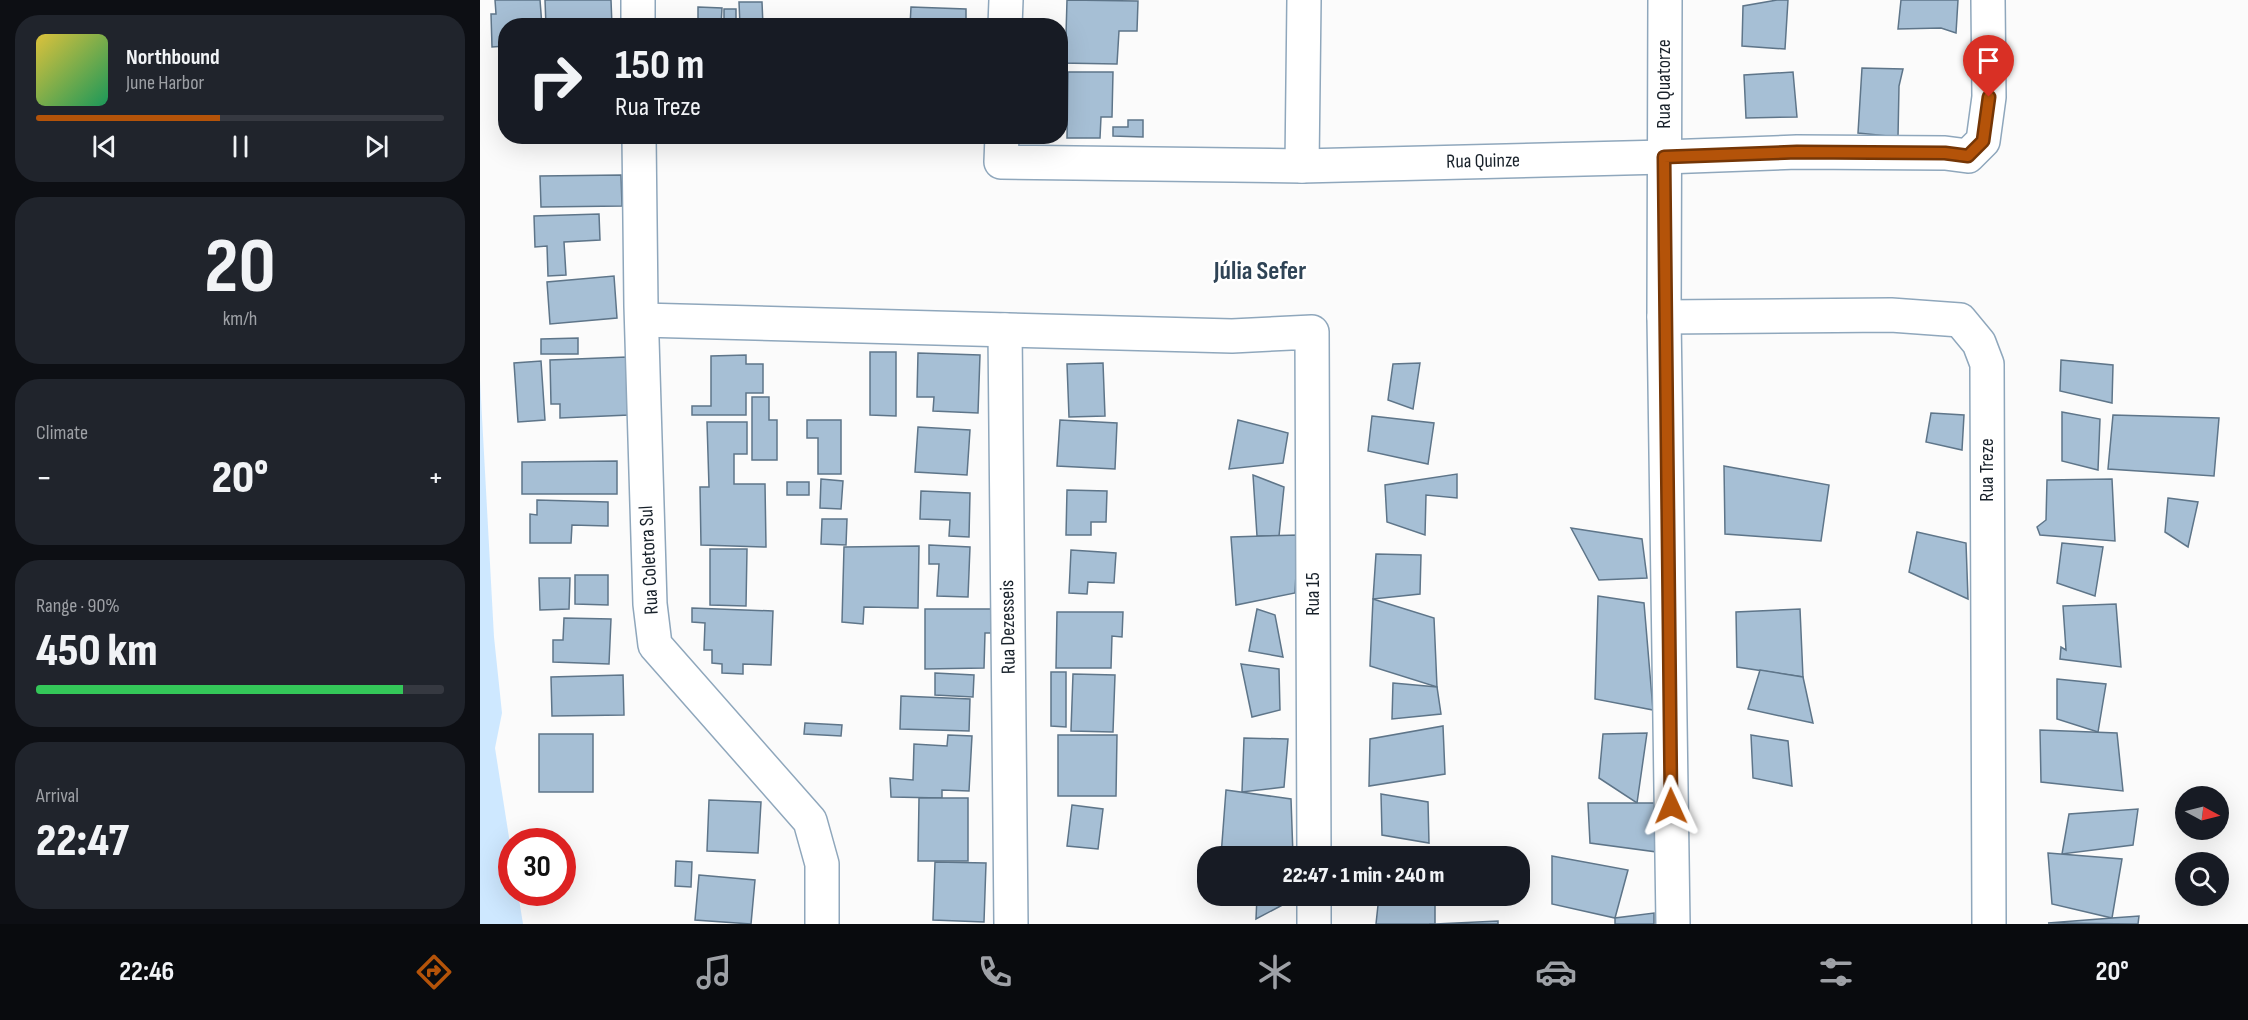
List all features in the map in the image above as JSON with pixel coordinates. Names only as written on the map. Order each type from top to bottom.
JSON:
[{"type":"street","points":[[638,0],[638,18]]},
{"type":"street","points":[[1005,18],[1006,0]]},
{"type":"street","points":[[1302,166],[1304,0]]},
{"type":"street","name":"Rua Quatorze","points":[[1665,0],[1664,316],[1673,924]]},
{"type":"street","points":[[1664,157],[1797,152],[1945,153],[1968,156],[1983,141],[1989,97],[1988,0]]},
{"type":"street","name":"Rua Coletora Sul","points":[[639,144],[650,604],[655,645],[810,821],[822,864],[822,924]]},
{"type":"street","name":"Rua Quinze","points":[[1001,149],[1302,166],[1664,157]]},
{"type":"street","name":"Rua Treze","points":[[1664,316],[1891,315],[1960,320],[1979,343],[1987,364],[1989,924]]},
{"type":"street","points":[[642,320],[1005,330]]},
{"type":"street","name":"Rua 15","points":[[1005,330],[1232,336],[1312,332],[1314,846]]},
{"type":"street","name":"Rua Dezesseis","points":[[1005,330],[1011,924]]},
{"type":"street","points":[[1314,906],[1314,924]]},
{"type":"shaded area","points":[[480,380],[494,637],[502,713],[495,748],[508,828],[498,828],[498,906],[520,906],[523,924],[480,924]]},
{"type":"building","points":[[495,0],[540,0],[541,18],[498,18],[498,47],[492,47],[491,14],[496,14]]},
{"type":"building","points":[[545,0],[611,0],[612,18],[546,18]]},
{"type":"building","points":[[1067,0],[1138,1],[1137,31],[1119,31],[1117,64],[1068,63]]},
{"type":"building","points":[[1788,0],[1785,49],[1742,46],[1743,6]]},
{"type":"building","points":[[1901,0],[1958,0],[1956,33],[1941,28],[1898,29]]},
{"type":"building","points":[[739,2],[762,2],[763,18],[740,18]]},
{"type":"building","points":[[698,7],[722,8],[721,18],[698,18]]},
{"type":"building","points":[[911,7],[966,9],[966,18],[910,18]]},
{"type":"building","points":[[724,9],[736,9],[736,18],[724,18]]},
{"type":"building","points":[[1862,68],[1903,69],[1899,86],[1898,137],[1858,133]]},
{"type":"building","points":[[1068,72],[1113,72],[1112,117],[1101,117],[1100,138],[1068,138]]},
{"type":"building","points":[[1793,72],[1797,117],[1746,118],[1744,75]]},
{"type":"building","points":[[1128,120],[1143,120],[1143,137],[1113,136],[1113,127],[1128,127]]},
{"type":"building","points":[[621,175],[622,206],[541,207],[540,176]]},
{"type":"building","points":[[599,214],[600,240],[564,242],[566,275],[548,276],[547,246],[535,247],[534,216]]},
{"type":"building","points":[[614,276],[617,318],[550,324],[547,282]]},
{"type":"building","points":[[578,338],[578,354],[541,354],[541,339]]},
{"type":"building","points":[[870,352],[896,352],[896,416],[870,415]]},
{"type":"building","points":[[918,353],[980,355],[978,413],[933,411],[934,397],[917,397]]},
{"type":"building","points":[[746,355],[746,364],[763,364],[763,393],[746,393],[746,415],[692,415],[692,406],[711,406],[711,356]]},
{"type":"building","points":[[627,357],[629,415],[560,418],[560,404],[551,404],[550,360]]},
{"type":"building","points":[[2061,360],[2113,365],[2112,403],[2060,391]]},
{"type":"building","points":[[541,361],[545,420],[518,422],[514,363]]},
{"type":"building","points":[[1103,363],[1105,416],[1069,417],[1067,364]]},
{"type":"building","points":[[1420,363],[1413,409],[1388,400],[1393,364]]},
{"type":"building","points":[[752,397],[769,397],[769,420],[777,420],[777,460],[752,460]]},
{"type":"building","points":[[2062,412],[2100,419],[2098,470],[2062,461]]},
{"type":"building","points":[[1931,413],[1964,415],[1962,450],[1926,442]]},
{"type":"building","points":[[2113,415],[2219,418],[2214,476],[2108,469]]},
{"type":"building","points":[[1372,416],[1434,423],[1428,464],[1368,451]]},
{"type":"building","points":[[807,420],[841,420],[841,474],[818,474],[818,438],[807,438]]},
{"type":"building","points":[[1060,420],[1117,423],[1115,469],[1057,466]]},
{"type":"building","points":[[1238,420],[1288,433],[1283,463],[1229,469]]},
{"type":"building","points":[[707,422],[747,422],[747,454],[734,454],[734,484],[765,484],[766,547],[701,545],[700,487],[709,487]]},
{"type":"building","points":[[918,427],[970,430],[967,475],[915,472]]},
{"type":"building","points":[[617,461],[617,494],[522,494],[522,462]]},
{"type":"building","points":[[1724,466],[1829,485],[1821,541],[1725,534]]},
{"type":"building","points":[[1457,474],[1457,498],[1426,495],[1425,535],[1387,522],[1385,485]]},
{"type":"building","points":[[1253,475],[1284,487],[1279,536],[1257,536]]},
{"type":"building","points":[[821,479],[843,481],[841,509],[820,508]]},
{"type":"building","points":[[2112,479],[2115,541],[2040,535],[2037,527],[2046,520],[2047,480]]},
{"type":"building","points":[[787,482],[809,482],[809,495],[787,495]]},
{"type":"building","points":[[1067,490],[1107,491],[1106,522],[1091,522],[1091,535],[1066,535]]},
{"type":"building","points":[[921,491],[970,493],[969,537],[949,536],[950,520],[920,519]]},
{"type":"building","points":[[2168,498],[2198,502],[2188,547],[2165,532]]},
{"type":"building","points":[[537,500],[608,502],[608,526],[572,525],[571,543],[530,543],[530,514],[537,515]]},
{"type":"building","points":[[822,519],[847,519],[846,545],[821,544]]},
{"type":"building","points":[[1571,528],[1642,539],[1647,578],[1599,580]]},
{"type":"building","points":[[1917,532],[1966,543],[1968,599],[1909,572]]},
{"type":"building","points":[[1298,535],[1295,593],[1236,605],[1231,537]]},
{"type":"building","points":[[2062,543],[2103,547],[2095,596],[2057,583]]},
{"type":"building","points":[[929,545],[970,547],[968,597],[937,596],[939,564],[929,564]]},
{"type":"building","points":[[919,546],[918,608],[864,607],[863,624],[842,622],[844,547]]},
{"type":"building","points":[[710,549],[747,549],[746,606],[710,605]]},
{"type":"building","points":[[1071,550],[1116,553],[1114,583],[1088,582],[1087,594],[1069,593]]},
{"type":"building","points":[[1376,554],[1421,555],[1420,594],[1373,599]]},
{"type":"building","points":[[575,575],[608,575],[608,605],[575,604]]},
{"type":"building","points":[[539,578],[570,578],[569,609],[540,610]]},
{"type":"building","points":[[1598,596],[1644,603],[1653,710],[1595,699]]},
{"type":"building","points":[[1373,599],[1434,618],[1437,687],[1370,666]]},
{"type":"building","points":[[2116,604],[2121,667],[2060,659],[2061,647],[2066,650],[2063,606]]},
{"type":"building","points":[[692,608],[773,611],[771,665],[743,664],[743,674],[722,673],[722,664],[712,663],[712,650],[704,650],[705,623],[692,622]]},
{"type":"building","points":[[925,609],[992,609],[992,633],[985,633],[984,668],[925,669]]},
{"type":"building","points":[[1257,609],[1275,615],[1283,657],[1249,651]]},
{"type":"building","points":[[1800,609],[1803,677],[1737,667],[1736,612]]},
{"type":"building","points":[[1057,612],[1123,612],[1122,637],[1112,636],[1111,668],[1056,668]]},
{"type":"building","points":[[564,618],[611,619],[609,664],[553,662],[553,640],[563,640]]},
{"type":"building","points":[[1241,664],[1279,669],[1280,710],[1252,717]]},
{"type":"building","points":[[1760,670],[1803,677],[1813,723],[1748,709]]},
{"type":"building","points":[[1051,672],[1066,672],[1066,727],[1051,726]]},
{"type":"building","points":[[935,673],[974,675],[973,697],[935,695]]},
{"type":"building","points":[[1073,674],[1115,675],[1113,732],[1071,731]]},
{"type":"building","points":[[623,675],[624,715],[552,716],[551,677]]},
{"type":"building","points":[[2057,679],[2106,684],[2098,732],[2057,719]]},
{"type":"building","points":[[1393,683],[1437,687],[1441,714],[1392,719]]},
{"type":"building","points":[[901,696],[970,699],[969,731],[900,729]]},
{"type":"building","points":[[805,723],[842,725],[841,736],[804,734]]},
{"type":"building","points":[[1443,726],[1445,774],[1369,786],[1370,739]]},
{"type":"building","points":[[2040,730],[2117,733],[2123,791],[2041,782]]},
{"type":"building","points":[[1647,733],[1637,803],[1599,778],[1603,734]]},
{"type":"building","points":[[539,734],[593,734],[593,792],[539,792]]},
{"type":"building","points":[[948,735],[972,736],[969,791],[942,790],[942,798],[891,797],[890,778],[913,780],[914,744],[947,746]]},
{"type":"building","points":[[1058,735],[1117,735],[1116,796],[1058,796]]},
{"type":"building","points":[[1751,735],[1788,741],[1792,786],[1753,778]]},
{"type":"building","points":[[1244,738],[1288,739],[1284,787],[1242,792]]},
{"type":"building","points":[[1226,790],[1291,799],[1293,846],[1222,846]]},
{"type":"building","points":[[1381,794],[1428,802],[1429,843],[1382,835]]},
{"type":"building","points":[[919,798],[968,798],[968,861],[918,861]]},
{"type":"building","points":[[709,800],[761,802],[758,853],[707,851]]},
{"type":"building","points":[[1588,803],[1658,803],[1672,854],[1590,843]]},
{"type":"building","points":[[1072,805],[1103,809],[1098,849],[1067,846]]},
{"type":"building","points":[[2138,809],[2133,845],[2062,854],[2069,814]]},
{"type":"building","points":[[2048,853],[2122,859],[2112,918],[2052,904]]},
{"type":"building","points":[[1552,856],[1628,870],[1615,918],[1552,904]]},
{"type":"building","points":[[676,861],[692,862],[691,887],[675,886]]},
{"type":"building","points":[[935,862],[986,863],[984,922],[933,920]]},
{"type":"building","points":[[699,875],[755,880],[751,924],[695,920]]},
{"type":"building","points":[[1257,906],[1280,906],[1256,919]]},
{"type":"building","points":[[1378,906],[1435,906],[1435,924],[1376,924]]},
{"type":"building","points":[[1654,913],[1654,924],[1615,924],[1615,918]]},
{"type":"building","points":[[2139,916],[2138,924],[2048,923],[2112,918]]},
{"type":"building","points":[[1498,921],[1498,924],[1435,924]]},
{"type":"district","name":"Júlia Sefer","points":[[1260,271]]},
{"type":"route","points":[[1671,806],[1664,157],[1797,152],[1945,153],[1968,156],[1983,141],[1989,97]]}]
